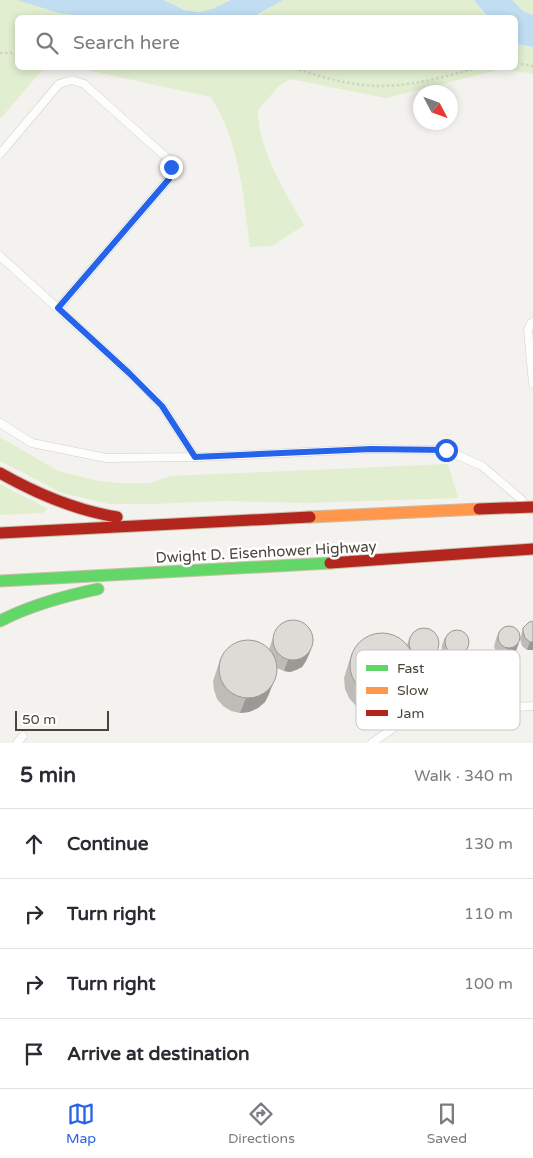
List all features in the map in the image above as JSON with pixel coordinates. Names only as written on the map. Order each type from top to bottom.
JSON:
[{"type":"highway","points":[[0,473],[34,492],[86,512],[183,525]]},
{"type":"highway","points":[[0,533],[533,508]]},
{"type":"highway","name":"Dwight D. Eisenhower Highway","points":[[0,581],[375,560],[528,549]]},
{"type":"highway","points":[[0,621],[31,607],[56,599],[126,582],[190,571]]},
{"type":"lane","points":[[0,154],[60,84],[72,80],[84,84],[167,158],[171,167],[169,179],[58,308]]},
{"type":"lane","points":[[0,256],[129,373],[162,406],[195,457]]},
{"type":"lane","points":[[533,322],[528,330],[533,383]]},
{"type":"lane","points":[[0,423],[32,443],[106,458],[195,457],[371,449],[446,450],[482,466],[533,508]]},
{"type":"lane","points":[[520,707],[533,706]]},
{"type":"lane","points":[[372,743],[390,730]]},
{"type":"lane","points":[[17,743],[23,736]]},
{"type":"path","points":[[0,53],[15,53]]},
{"type":"path","points":[[518,63],[533,66]]},
{"type":"path","points":[[301,70],[347,83],[379,86],[424,81],[470,70]]},
{"type":"green space","points":[[0,0],[17,0],[87,15],[15,15],[15,70],[42,70],[0,119]]},
{"type":"green space","points":[[163,0],[231,0],[205,11],[189,11]]},
{"type":"green space","points":[[283,0],[474,0],[486,15],[258,15]]},
{"type":"green space","points":[[512,0],[533,0],[533,15],[523,11]]},
{"type":"green space","points":[[518,44],[533,47],[533,74],[508,70],[518,70]]},
{"type":"green space","points":[[86,70],[498,70],[438,85],[413,85],[413,91],[386,98],[290,79],[278,87],[258,110],[259,125],[267,155],[288,198],[304,225],[272,246],[250,247],[239,170],[228,132],[211,97]]},
{"type":"green space","points":[[0,437],[58,471],[99,481],[119,483],[150,483],[171,476],[448,464],[458,498],[306,503],[224,501],[109,504],[62,493],[0,461]]},
{"type":"green space","points":[[0,484],[48,509],[42,513],[0,515]]},
{"type":"water","points":[[17,0],[163,0],[184,10],[199,12],[212,9],[231,0],[283,0],[257,15],[74,15],[59,13]]},
{"type":"water","points":[[474,0],[512,0],[523,11],[533,15],[533,47],[518,44],[518,15],[486,15]]},
{"type":"building","points":[[289,620],[297,620],[304,623],[310,629],[313,640],[310,651],[304,657],[297,660],[289,660],[282,657],[276,651],[273,644],[273,636],[276,629],[282,623]]},
{"type":"building","points":[[531,621],[533,622],[533,642],[525,638],[523,631],[523,628]]},
{"type":"building","points":[[509,626],[517,629],[520,637],[517,645],[509,648],[501,645],[498,637],[501,629]]},
{"type":"building","points":[[418,629],[430,629],[438,637],[437,650],[410,649],[410,637]]},
{"type":"building","points":[[457,630],[462,631],[468,637],[469,642],[466,650],[448,650],[445,642],[448,633]]},
{"type":"building","points":[[376,633],[388,633],[400,638],[410,650],[356,650],[356,684],[355,683],[350,671],[350,659],[355,647],[364,638]]},
{"type":"building","points":[[248,640],[259,642],[272,653],[277,669],[275,680],[264,693],[248,698],[237,696],[224,685],[219,669],[221,658],[232,645]]},
{"type":"traffic: fast","points":[[0,581],[330,563]]},
{"type":"traffic: fast","points":[[0,621],[48,602],[98,589]]},
{"type":"traffic: slow","points":[[310,517],[479,509]]},
{"type":"traffic: jam","points":[[0,473],[28,488],[71,506],[117,517]]},
{"type":"traffic: jam","points":[[479,509],[533,507]]},
{"type":"traffic: jam","points":[[0,533],[310,517]]},
{"type":"traffic: jam","points":[[330,563],[533,549]]},
{"type":"route","points":[[171,167],[169,179],[58,308],[162,406],[195,457],[371,449],[446,450]]}]
